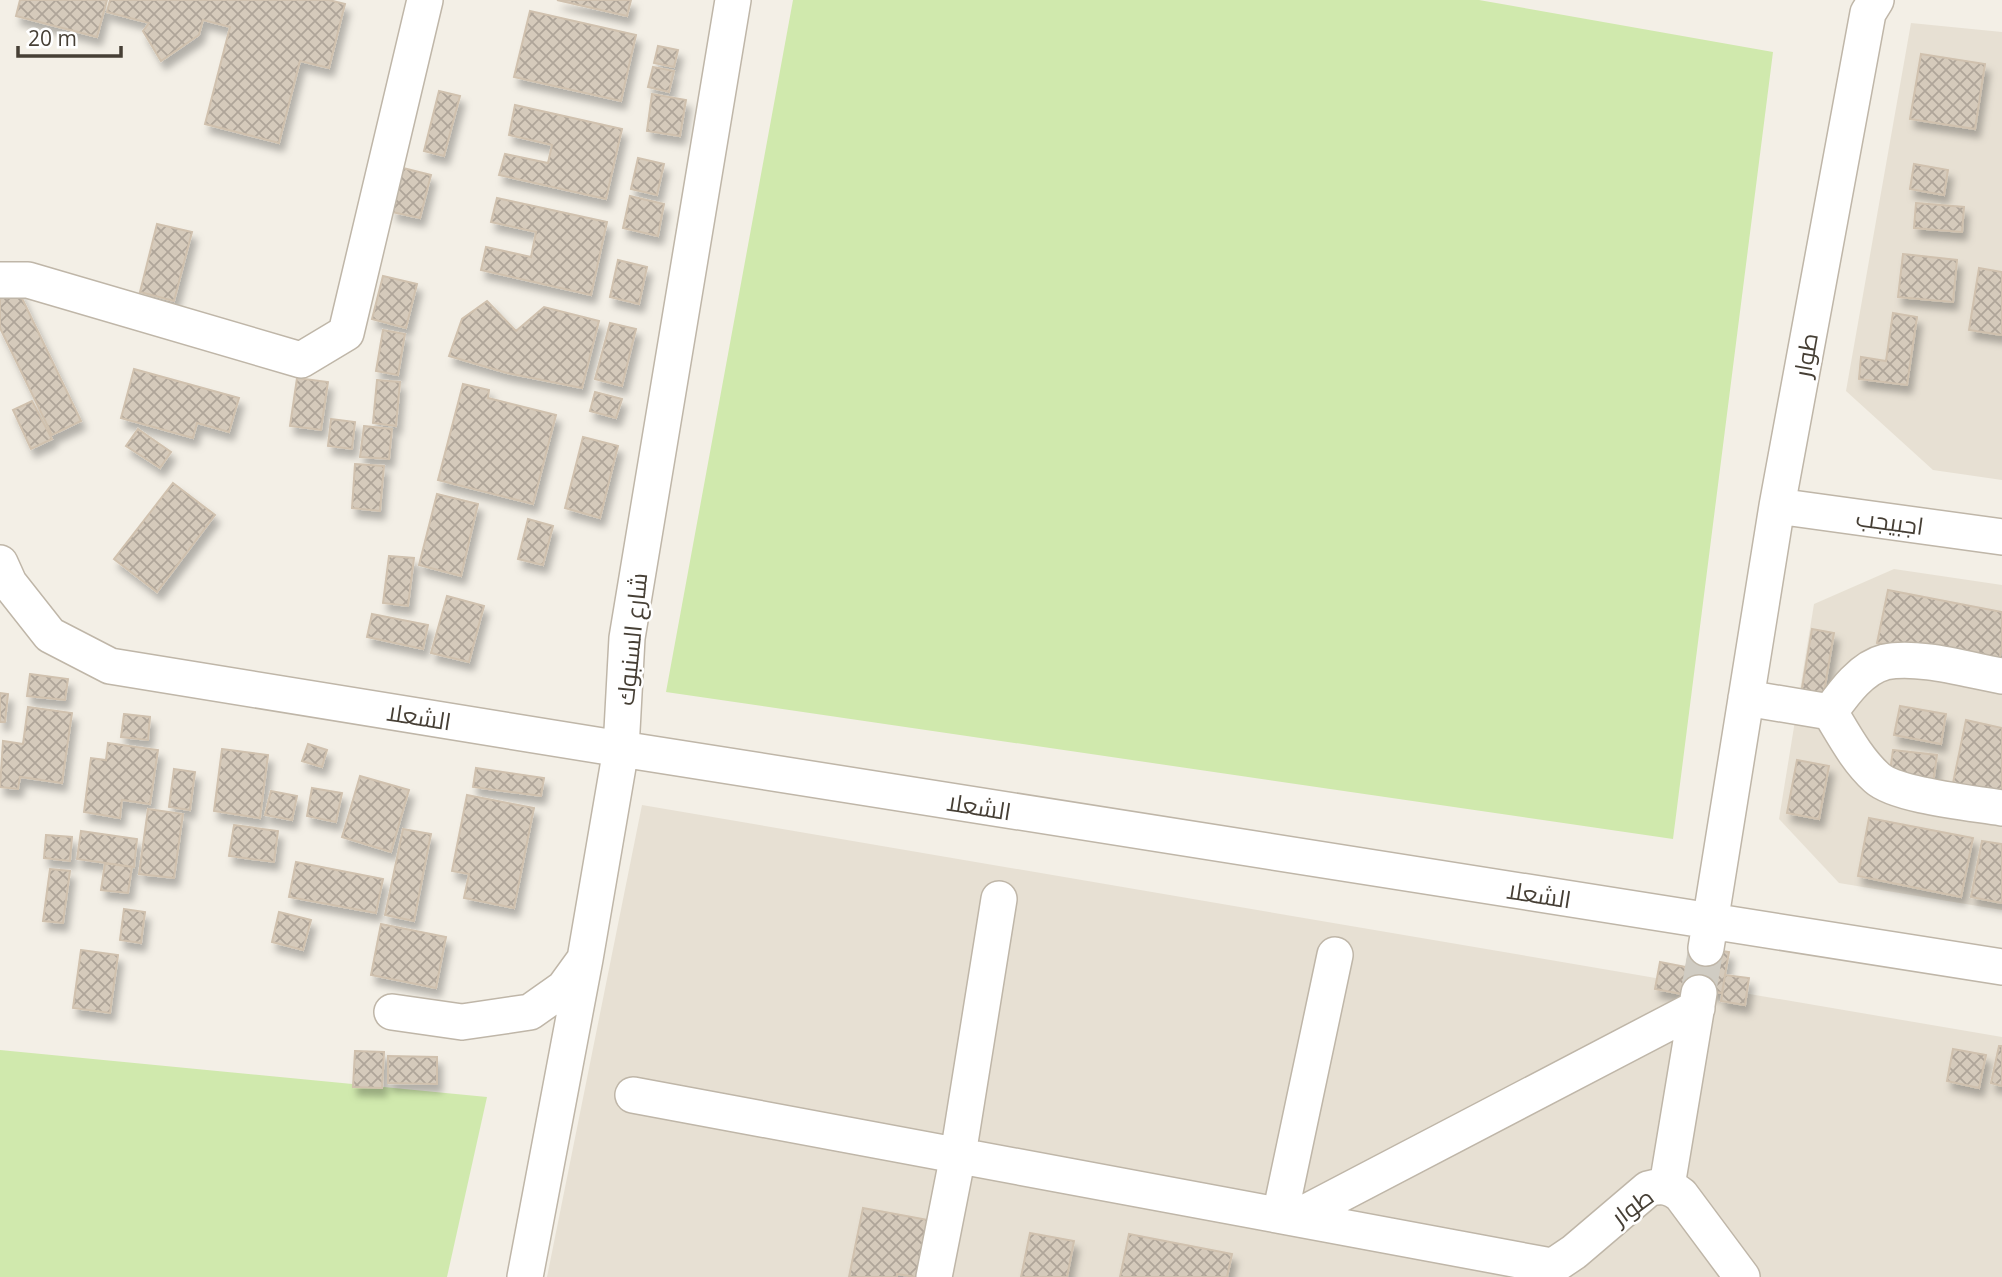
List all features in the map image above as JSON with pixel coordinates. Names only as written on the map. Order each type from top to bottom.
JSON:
[{"type":"street","points":[[0,280],[28,280],[301,360],[346,333],[425,0]]},
{"type":"street","name":"شارع السنبوك","points":[[525,1277],[586,959],[621,749],[627,638],[733,0]]},
{"type":"street","name":"طوار","points":[[1708,934],[1777,506],[1869,4]]},
{"type":"street","name":"اجبيجب","points":[[1777,506],[2002,537]]},
{"type":"street","name":"الشعلا","points":[[0,563],[9,583],[50,635],[110,666],[621,749],[1708,934],[2002,967]]},
{"type":"street","points":[[1830,712],[1844,692],[1864,673],[1883,662],[1914,661],[2002,676]]},
{"type":"street","points":[[1746,698],[1830,712],[1854,751],[1879,780],[1914,793],[2002,808]]},
{"type":"street","points":[[933,1277],[958,1155],[999,899]]},
{"type":"street","points":[[1287,1216],[1335,955]]},
{"type":"street","points":[[392,1012],[462,1022],[530,1012],[564,988],[586,959]]},
{"type":"street","points":[[1287,1216],[1698,998],[1667,1186]]},
{"type":"street","points":[[633,1095],[1287,1216],[1544,1271]]},
{"type":"street","name":"طوار","points":[[1544,1271],[1574,1252],[1648,1189],[1667,1186],[1681,1195],[1742,1277]]},
{"type":"shaded area","points":[[1911,23],[2002,32],[2002,480],[1933,470],[1846,391]]},
{"type":"shaded area","points":[[1894,569],[2002,585],[2002,910],[1839,883],[1779,819],[1814,604]]},
{"type":"shaded area","points":[[642,805],[2002,1037],[2002,1277],[547,1277]]},
{"type":"green space","points":[[793,0],[1479,0],[1773,52],[1673,839],[666,692]]},
{"type":"green space","points":[[0,1050],[487,1097],[447,1277],[0,1277]]},
{"type":"building","points":[[20,0],[107,0],[97,37],[16,16]]},
{"type":"building","points":[[110,0],[329,0],[345,4],[329,68],[300,61],[279,143],[205,124],[230,27],[203,20],[199,35],[161,61],[143,31],[149,23],[107,12]]},
{"type":"building","points":[[557,0],[631,0],[627,16]]},
{"type":"building","points":[[530,11],[636,35],[621,101],[514,77]]},
{"type":"building","points":[[658,46],[678,50],[674,67],[654,63]]},
{"type":"building","points":[[1921,54],[1985,64],[1975,129],[1910,119]]},
{"type":"building","points":[[653,67],[674,71],[669,92],[648,87]]},
{"type":"building","points":[[439,91],[460,96],[444,156],[424,151]]},
{"type":"building","points":[[652,94],[686,100],[680,136],[647,131]]},
{"type":"building","points":[[515,105],[622,129],[606,199],[499,175],[505,154],[548,163],[552,145],[509,135]]},
{"type":"building","points":[[638,158],[664,164],[657,195],[631,189]]},
{"type":"building","points":[[1914,164],[1948,170],[1944,195],[1910,189]]},
{"type":"building","points":[[403,168],[431,175],[420,218],[392,212]]},
{"type":"building","points":[[630,196],[664,204],[658,236],[623,228]]},
{"type":"building","points":[[497,198],[607,222],[591,295],[481,270],[486,247],[531,257],[536,232],[491,222]]},
{"type":"building","points":[[1916,203],[1964,207],[1962,232],[1914,228]]},
{"type":"building","points":[[157,224],[192,232],[174,301],[140,292]]},
{"type":"building","points":[[1903,254],[1957,260],[1953,302],[1898,297]]},
{"type":"building","points":[[618,260],[647,267],[639,304],[610,297]]},
{"type":"building","points":[[1979,268],[2002,272],[2002,335],[1969,330]]},
{"type":"building","points":[[383,276],[417,284],[406,328],[372,319]]},
{"type":"building","points":[[18,290],[81,421],[52,435],[0,328],[0,299]]},
{"type":"building","points":[[487,301],[516,331],[544,307],[599,321],[582,388],[507,373],[449,356],[462,319]]},
{"type":"building","points":[[1893,313],[1917,317],[1907,385],[1859,379],[1861,357],[1886,361]]},
{"type":"building","points":[[610,323],[636,329],[622,386],[595,379]]},
{"type":"building","points":[[383,330],[405,334],[398,375],[376,371]]},
{"type":"building","points":[[134,369],[239,398],[229,432],[197,423],[193,438],[121,418]]},
{"type":"building","points":[[297,378],[328,382],[321,430],[290,426]]},
{"type":"building","points":[[377,380],[400,382],[396,426],[373,423]]},
{"type":"building","points":[[463,384],[489,390],[488,398],[556,415],[533,504],[438,480]]},
{"type":"building","points":[[595,392],[622,399],[616,418],[590,411]]},
{"type":"building","points":[[32,401],[52,439],[31,449],[13,410]]},
{"type":"building","points":[[331,419],[355,422],[352,449],[328,446]]},
{"type":"building","points":[[364,426],[392,429],[389,459],[360,457]]},
{"type":"building","points":[[138,429],[171,452],[160,468],[126,446]]},
{"type":"building","points":[[583,437],[618,446],[600,518],[565,508]]},
{"type":"building","points":[[355,464],[384,466],[380,511],[352,508]]},
{"type":"building","points":[[173,483],[215,515],[157,592],[114,559]]},
{"type":"building","points":[[437,494],[478,504],[461,576],[419,565]]},
{"type":"building","points":[[528,519],[553,526],[543,565],[518,559]]},
{"type":"building","points":[[389,556],[414,558],[408,606],[383,603]]},
{"type":"building","points":[[1888,590],[2002,612],[2002,646],[1998,666],[1877,643]]},
{"type":"building","points":[[447,596],[484,606],[469,662],[431,653]]},
{"type":"building","points":[[372,614],[428,625],[423,649],[367,637]]},
{"type":"building","points":[[1812,629],[1834,633],[1822,704],[1800,700]]},
{"type":"building","points":[[30,674],[68,679],[65,700],[27,696]]},
{"type":"building","points":[[0,693],[8,694],[5,722],[0,722]]},
{"type":"building","points":[[1900,706],[1946,714],[1941,744],[1894,735]]},
{"type":"building","points":[[28,707],[72,713],[62,783],[20,777],[18,789],[0,787],[3,741],[23,744]]},
{"type":"building","points":[[124,714],[150,717],[148,740],[121,737]]},
{"type":"building","points":[[1966,720],[2002,728],[2002,792],[1953,783]]},
{"type":"building","points":[[108,743],[158,750],[150,804],[122,800],[120,818],[84,812],[91,758],[106,760]]},
{"type":"building","points":[[308,744],[327,750],[322,767],[302,761]]},
{"type":"building","points":[[222,749],[268,755],[260,818],[214,811]]},
{"type":"building","points":[[1893,750],[1937,755],[1933,784],[1889,778]]},
{"type":"building","points":[[1797,760],[1829,766],[1819,819],[1787,813]]},
{"type":"building","points":[[476,768],[544,778],[541,796],[473,787]]},
{"type":"building","points":[[174,769],[195,772],[190,810],[169,807]]},
{"type":"building","points":[[360,776],[409,790],[391,852],[342,837]]},
{"type":"building","points":[[312,788],[342,793],[336,822],[307,816]]},
{"type":"building","points":[[271,791],[297,796],[292,820],[265,815]]},
{"type":"building","points":[[467,795],[534,808],[514,908],[464,898],[469,874],[452,871]]},
{"type":"building","points":[[148,809],[183,814],[174,878],[139,874]]},
{"type":"building","points":[[1869,818],[1973,838],[1961,897],[1858,876]]},
{"type":"building","points":[[234,825],[278,831],[274,862],[229,856]]},
{"type":"building","points":[[403,829],[431,834],[414,921],[385,915]]},
{"type":"building","points":[[81,831],[137,839],[134,867],[77,859]]},
{"type":"building","points":[[46,835],[72,837],[70,861],[44,858]]},
{"type":"building","points":[[1982,841],[2002,844],[2002,903],[1971,897]]},
{"type":"building","points":[[296,862],[383,879],[376,913],[289,897]]},
{"type":"building","points":[[105,863],[132,867],[128,893],[101,890]]},
{"type":"building","points":[[50,869],[70,871],[63,923],[43,921]]},
{"type":"building","points":[[124,909],[145,912],[141,943],[120,940]]},
{"type":"building","points":[[279,912],[311,920],[303,950],[272,942]]},
{"type":"building","points":[[381,924],[446,937],[436,988],[371,975]]},
{"type":"building","points":[[1690,946],[1729,952],[1722,993],[1683,987]]},
{"type":"building","points":[[81,950],[118,955],[110,1013],[73,1008]]},
{"type":"building","points":[[1660,962],[1686,967],[1682,994],[1655,989]]},
{"type":"building","points":[[1725,975],[1749,978],[1745,1005],[1721,1001]]},
{"type":"building","points":[[1999,1046],[2002,1046],[2002,1086],[1991,1083]]},
{"type":"building","points":[[1953,1049],[1986,1055],[1979,1088],[1947,1081]]},
{"type":"building","points":[[355,1051],[384,1052],[382,1088],[353,1087]]},
{"type":"building","points":[[388,1056],[437,1057],[437,1084],[388,1083]]},
{"type":"building","points":[[863,1208],[928,1220],[916,1277],[897,1274],[897,1277],[849,1277]]},
{"type":"building","points":[[1030,1233],[1074,1241],[1067,1277],[1021,1277]]},
{"type":"building","points":[[1129,1234],[1232,1254],[1227,1277],[1120,1277]]},
{"type":"tunnel","points":[[1699,989],[1706,948]]}]
